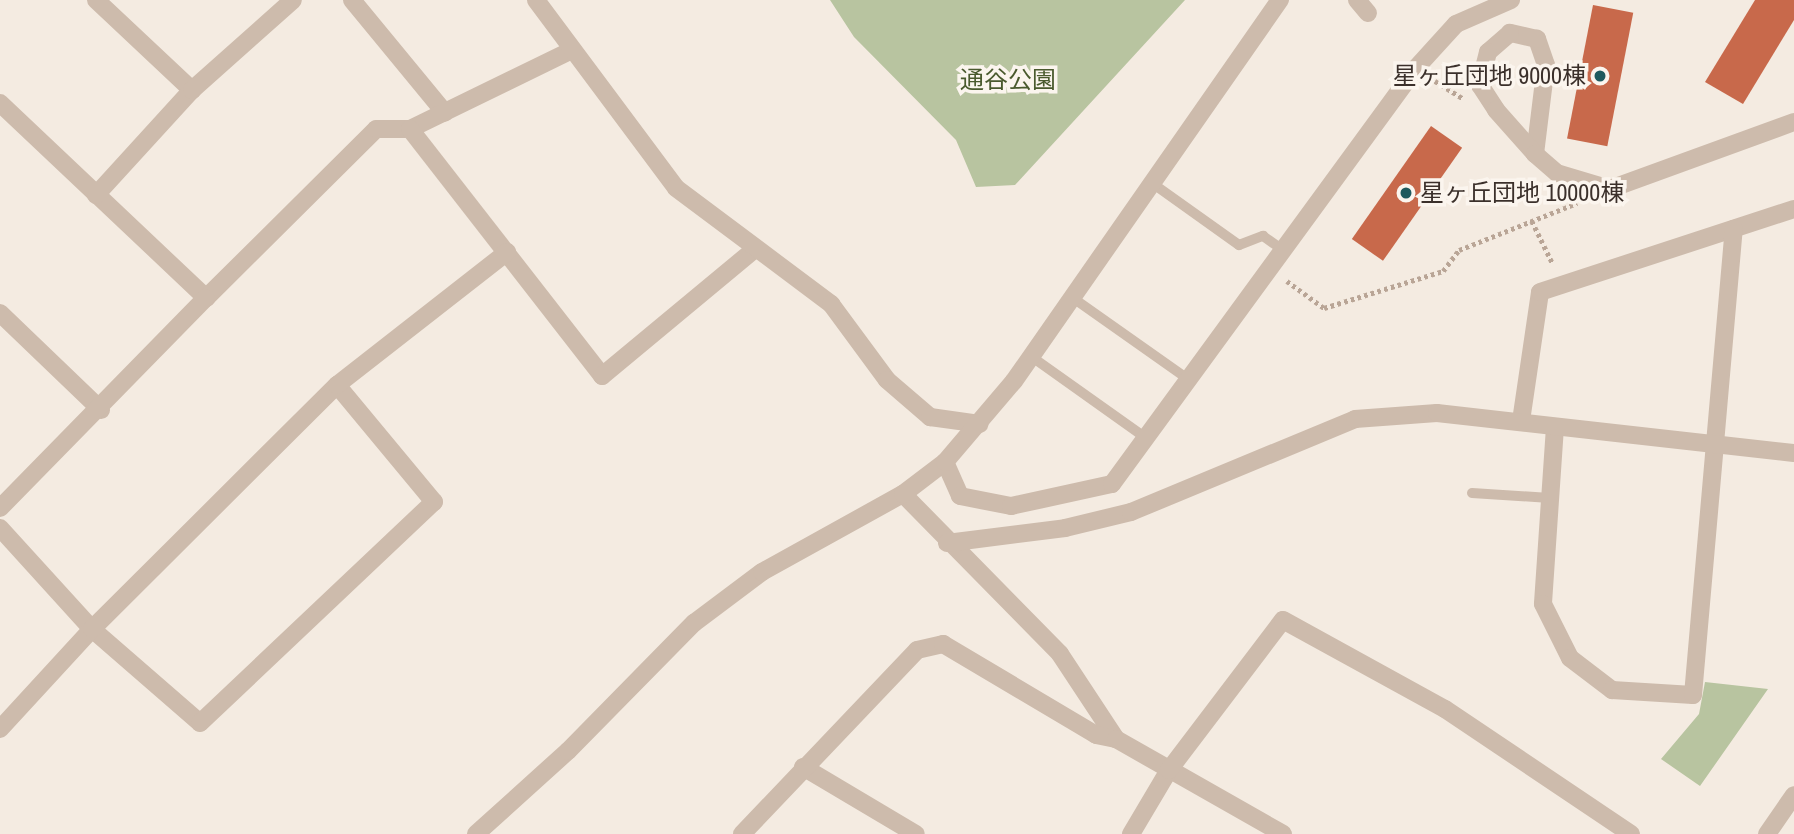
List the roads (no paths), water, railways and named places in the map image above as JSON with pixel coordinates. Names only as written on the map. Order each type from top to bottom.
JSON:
[{"type":"street","points":[[96,0],[192,90]]},
{"type":"street","points":[[96,195],[192,90],[293,0]]},
{"type":"street","points":[[352,0],[445,113]]},
{"type":"street","points":[[536,0],[570,51],[676,188],[831,304],[887,380],[930,417],[980,424]]},
{"type":"street","points":[[475,834],[540,778],[694,623],[762,572],[904,494],[945,462],[980,424],[1032,357],[1280,0]]},
{"type":"street","points":[[945,462],[960,496],[1011,506],[1112,484],[1416,68],[1456,24],[1511,0]]},
{"type":"street","points":[[1535,154],[1546,65],[1537,39],[1510,33],[1488,52],[1480,85],[1535,154],[1557,173],[1610,190],[1794,122]]},
{"type":"street","points":[[0,508],[101,410],[206,299],[376,129],[410,129],[570,51]]},
{"type":"street","points":[[0,103],[206,299]]},
{"type":"street","points":[[410,129],[602,376],[755,249]]},
{"type":"street","points":[[1521,421],[1540,292],[1794,209]]},
{"type":"street","points":[[1555,426],[1543,604],[1570,658],[1612,690],[1693,695],[1711,446],[1734,229]]},
{"type":"street","points":[[0,729],[92,629],[337,385],[507,252]]},
{"type":"street","points":[[0,313],[101,410]]},
{"type":"street","points":[[0,528],[92,629],[200,723],[434,502],[337,385]]},
{"type":"street","points":[[947,543],[1065,528],[1131,512],[1355,419],[1437,413],[1521,421],[1711,446],[1794,453]]},
{"type":"street","points":[[904,494],[947,543],[1060,654],[1116,739]]},
{"type":"street","points":[[1131,834],[1169,770],[1283,621],[1446,709],[1631,834]]},
{"type":"street","points":[[742,834],[917,650],[943,644],[1096,736],[1116,739],[1283,834]]},
{"type":"street","points":[[803,767],[916,834]]},
{"type":"street","points":[[1767,834],[1794,796]]},
{"type":"lane","points":[[1152,183],[1239,245],[1263,236],[1283,250]]},
{"type":"lane","points":[[1073,298],[1188,379]]},
{"type":"lane","points":[[1032,357],[1146,438]]},
{"type":"lane","points":[[1472,493],[1550,498]]},
{"type":"place","name":"星ヶ丘団地 9000棟","points":[[1600,76]]},
{"type":"place","name":"星ヶ丘団地 10000棟","points":[[1406,193]]},
{"type":"park label","name":"通谷公園","points":[[1008,80]]}]
